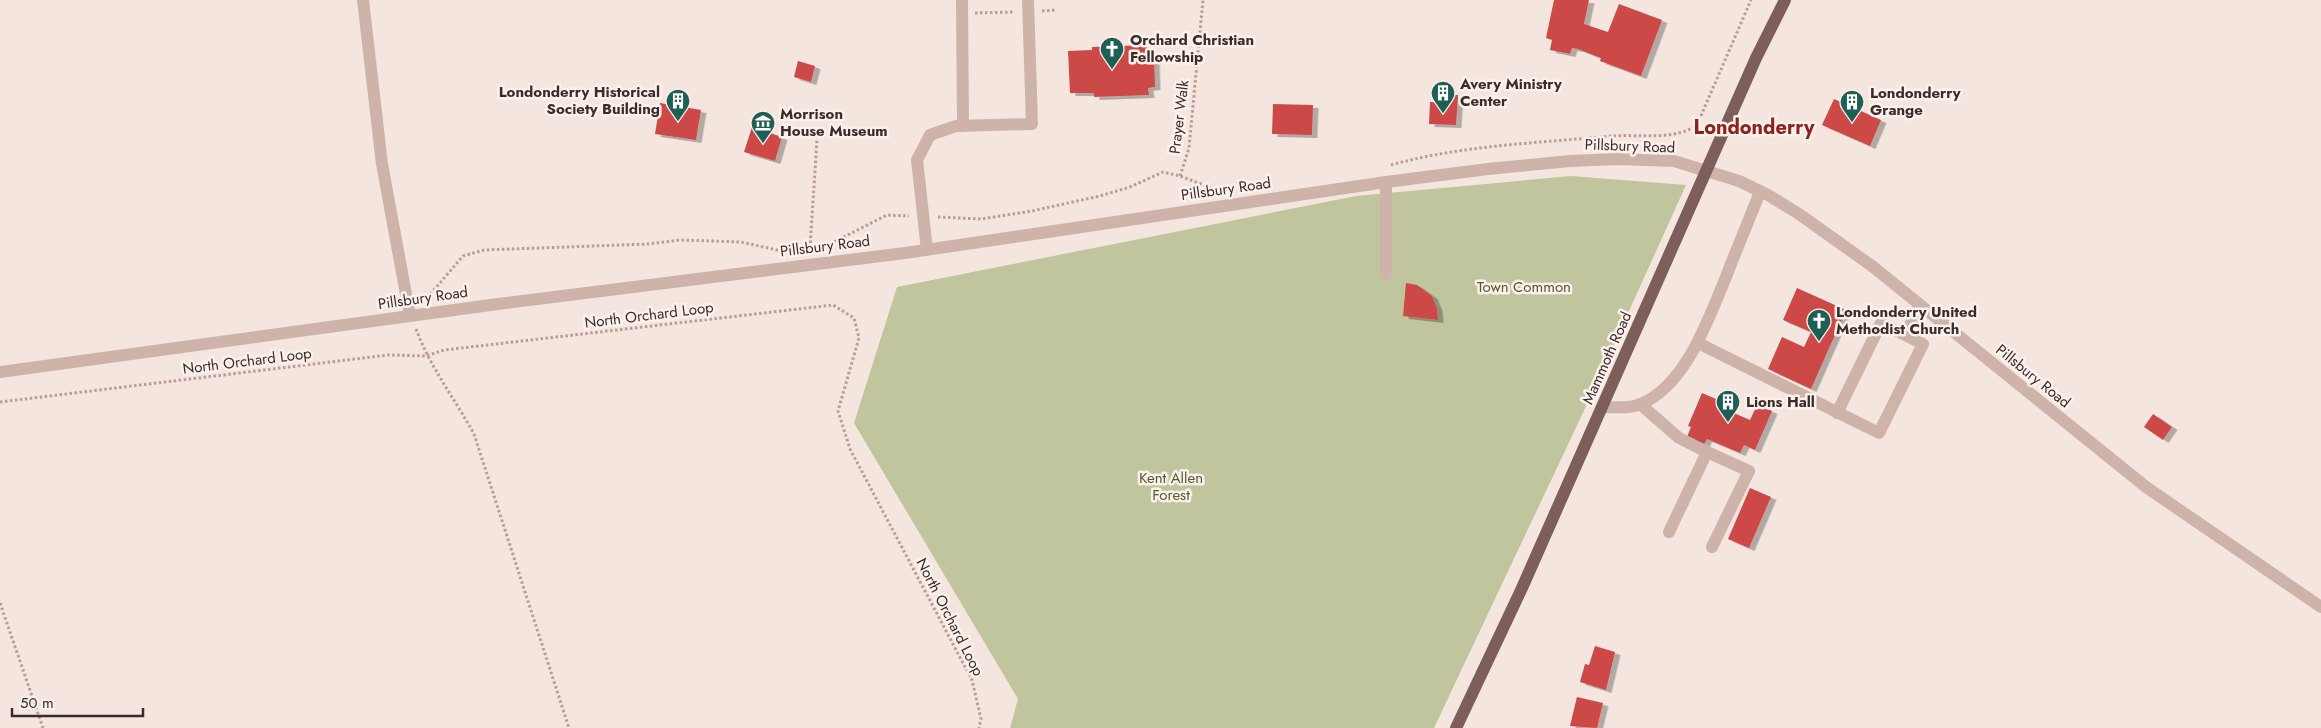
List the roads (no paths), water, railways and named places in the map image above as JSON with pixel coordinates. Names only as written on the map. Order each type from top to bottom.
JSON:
[{"type":"main road","name":"Mammoth Road","points":[[1456,728],[1522,588],[1708,171],[1756,58],[1785,0]]},
{"type":"street","points":[[363,0],[382,164],[410,316]]},
{"type":"street","points":[[962,0],[963,126]]},
{"type":"street","points":[[927,250],[917,160],[930,135],[956,126],[1032,124],[1028,0]]},
{"type":"street","name":"Pillsbury Road","points":[[0,372],[410,316],[927,250],[1386,182],[1570,161],[1617,159],[1674,161],[1708,171],[1760,192],[1799,214],[1864,260],[2146,487],[2321,607]]},
{"type":"street","points":[[1386,182],[1386,274]]},
{"type":"street","points":[[1603,407],[1623,407],[1640,404],[1658,392],[1685,365],[1698,343],[1760,192]]},
{"type":"street","points":[[1905,335],[1920,305]]},
{"type":"street","points":[[1698,343],[1879,433],[1923,344],[1881,323],[1837,412]]},
{"type":"street","points":[[1640,404],[1679,438],[1749,472],[1712,547]]},
{"type":"street","points":[[1669,532],[1707,452]]},
{"type":"place","name":"Orchard Christian Fellowship","points":[[1112,70]]},
{"type":"place","name":"Avery Ministry Center","points":[[1443,114]]},
{"type":"place","name":"Londonderry Historical Society Building","points":[[678,122]]},
{"type":"place","name":"Londonderry Grange","points":[[1852,123]]},
{"type":"place","name":"Morrison House Museum","points":[[763,144]]},
{"type":"place","name":"Londonderry United Methodist Church","points":[[1819,342]]},
{"type":"place","name":"Lions Hall","points":[[1728,423]]},
{"type":"district","name":"Londonderry","points":[[1754,127]]},
{"type":"park label","name":"Town Common","points":[[1524,287]]},
{"type":"park label","name":"Kent Allen Forest","points":[[1171,486]]}]
